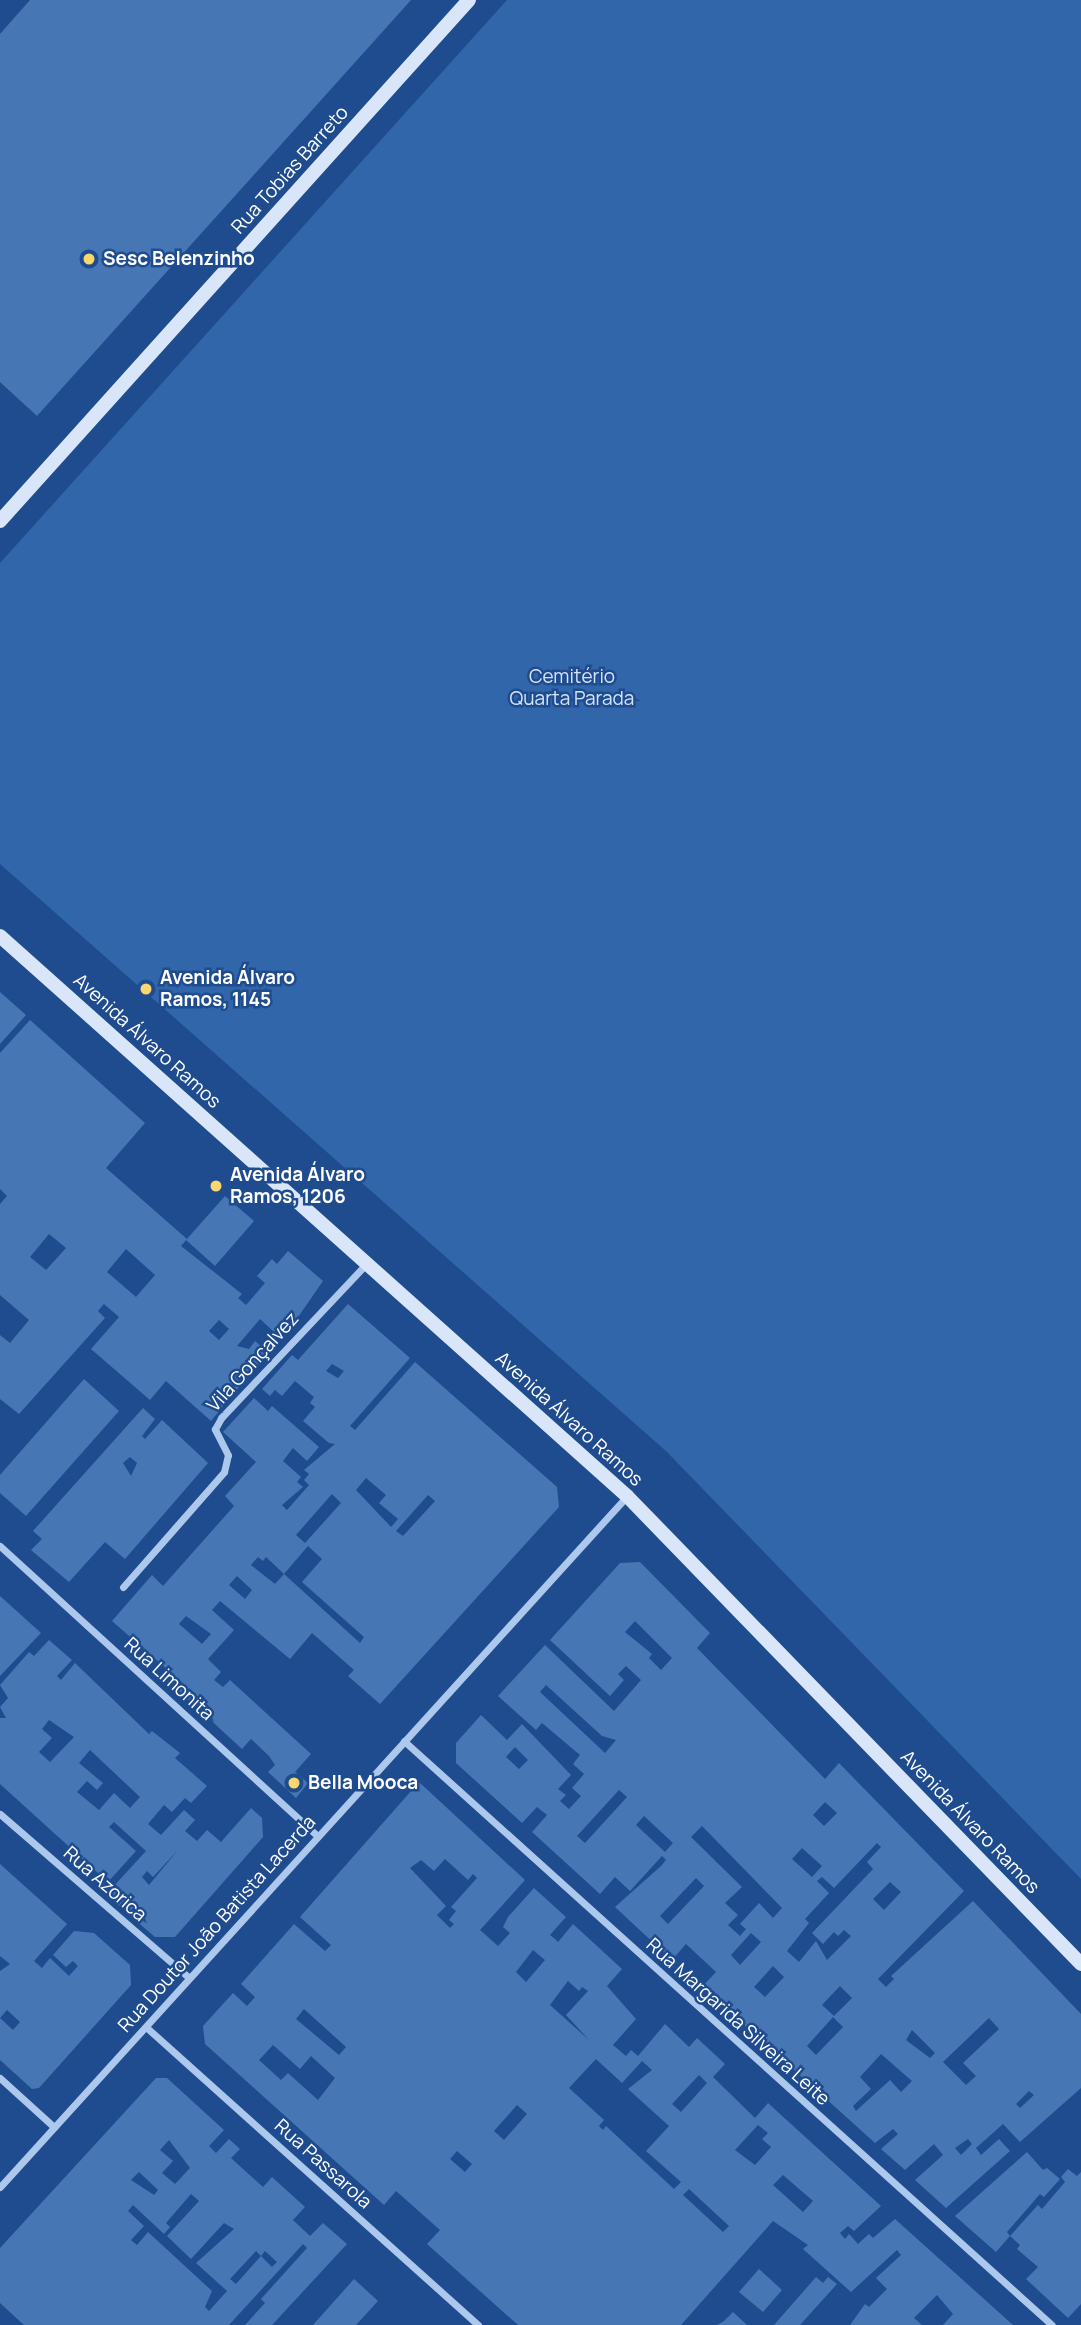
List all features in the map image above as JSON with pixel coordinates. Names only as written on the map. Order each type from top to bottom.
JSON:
[{"type":"main road","name":"Rua Tobias Barreto","points":[[0,521],[469,0]]},
{"type":"main road","name":"Avenida Álvaro Ramos","points":[[0,936],[627,1496],[1081,1964]]},
{"type":"street","name":"Vila Gonçalvez","points":[[123,1587],[224,1472],[228,1455],[215,1429],[220,1418],[366,1264]]},
{"type":"street","name":"Rua Doutor João Batista Lacerda","points":[[0,2187],[316,1835],[627,1496]]},
{"type":"street","name":"Rua Limonita","points":[[0,1546],[316,1835]]},
{"type":"street","name":"Rua Margarida Silveira Leite","points":[[404,1741],[1052,2325]]},
{"type":"street","name":"Rua Azorica","points":[[0,1814],[189,1978]]},
{"type":"street","name":"Rua Passarola","points":[[146,2027],[478,2325]]},
{"type":"street","points":[[0,2078],[54,2127]]},
{"type":"green space","name":"Cemitério Quarta Parada","points":[[507,0],[1081,0],[1081,1879],[666,1451],[0,864],[0,563]]},
{"type":"building","name":"Sesc Belenzinho","points":[[30,0],[411,0],[37,416],[0,382],[0,34]]},
{"type":"building","points":[[0,992],[26,1015],[0,1044]]},
{"type":"building","points":[[30,1020],[145,1123],[106,1168],[187,1239],[181,1246],[242,1294],[238,1298],[246,1305],[265,1283],[257,1276],[272,1259],[277,1264],[288,1251],[323,1281],[296,1320],[290,1314],[274,1332],[260,1319],[237,1346],[249,1349],[255,1341],[268,1352],[211,1421],[166,1381],[150,1400],[91,1349],[119,1317],[104,1304],[98,1311],[105,1318],[19,1414],[0,1399],[0,1335],[10,1343],[29,1320],[0,1295],[0,1204],[7,1196],[0,1189],[0,1053]],"holes":[[[49,1234],[66,1248],[46,1270],[30,1257]],[[126,1249],[155,1275],[136,1297],[107,1272]],[[219,1320],[229,1329],[219,1340],[209,1331]]]},
{"type":"building","points":[[225,1196],[254,1221],[215,1266],[186,1240]]},
{"type":"building","points":[[348,1304],[410,1358],[350,1426],[355,1430],[415,1362],[557,1487],[559,1507],[380,1704],[348,1676],[354,1670],[312,1633],[290,1659],[220,1601],[212,1610],[234,1630],[208,1659],[221,1672],[214,1680],[223,1687],[230,1680],[311,1754],[295,1772],[308,1783],[296,1798],[268,1772],[275,1765],[269,1756],[251,1739],[242,1749],[179,1691],[185,1685],[112,1621],[152,1575],[163,1586],[234,1506],[225,1496],[256,1462],[223,1432],[254,1398],[268,1411],[272,1406],[319,1447],[307,1461],[293,1448],[283,1461],[301,1477],[297,1482],[303,1487],[282,1505],[287,1510],[309,1485],[304,1480],[309,1474],[304,1470],[335,1444],[329,1443],[303,1421],[315,1407],[310,1403],[314,1397],[295,1381],[282,1396],[275,1390],[270,1396],[262,1389],[292,1355],[298,1360]],"holes":[[[332,1364],[344,1371],[338,1378],[326,1371]],[[366,1478],[386,1495],[379,1503],[398,1519],[391,1527],[356,1490]],[[332,1494],[341,1503],[305,1543],[296,1535]],[[428,1495],[435,1501],[403,1536],[396,1531]],[[308,1546],[322,1559],[302,1582],[364,1637],[360,1643],[284,1574]],[[258,1557],[263,1561],[266,1557],[284,1574],[275,1584],[251,1565]],[[237,1576],[252,1590],[245,1599],[229,1585]],[[186,1616],[211,1634],[202,1644],[179,1624]]]},
{"type":"building","points":[[84,1379],[119,1411],[26,1516],[0,1493],[0,1475]]},
{"type":"building","points":[[143,1408],[155,1419],[142,1436],[145,1439],[162,1420],[208,1463],[125,1559],[105,1542],[69,1582],[31,1550],[42,1539],[33,1531]],"holes":[[[130,1457],[137,1463],[131,1476],[123,1463]]]},
{"type":"building","points":[[640,1562],[710,1633],[697,1648],[825,1779],[839,1763],[964,1891],[878,1979],[886,1987],[894,1979],[891,1976],[973,1901],[1081,2014],[1081,2088],[1020,2142],[1003,2124],[976,2148],[981,2155],[999,2139],[1010,2151],[946,2208],[915,2180],[943,2155],[934,2144],[905,2170],[881,2149],[898,2134],[893,2129],[875,2143],[702,1987],[716,1972],[686,1944],[672,1960],[615,1907],[661,1866],[666,1860],[662,1856],[630,1891],[615,1877],[600,1894],[532,1832],[547,1815],[537,1807],[522,1823],[456,1763],[456,1743],[481,1715],[507,1740],[522,1724],[571,1775],[558,1789],[566,1795],[560,1801],[569,1809],[581,1796],[572,1788],[584,1774],[573,1764],[580,1755],[542,1723],[536,1730],[498,1696],[545,1645],[614,1711],[641,1680],[626,1666],[618,1674],[624,1680],[610,1696],[550,1640],[620,1563]],"holes":[[[635,1621],[672,1658],[661,1670],[649,1658],[652,1654],[625,1632]],[[546,1685],[602,1736],[616,1740],[605,1753],[540,1692]],[[515,1747],[528,1760],[519,1769],[506,1757]],[[619,1790],[627,1797],[585,1843],[577,1836]],[[825,1802],[837,1813],[824,1826],[813,1815]],[[644,1816],[673,1843],[665,1852],[636,1825]],[[702,1826],[782,1908],[773,1918],[759,1903],[740,1924],[746,1929],[740,1936],[728,1925],[738,1915],[725,1903],[742,1887],[691,1837]],[[877,1843],[881,1847],[867,1862],[873,1869],[812,1933],[823,1944],[834,1932],[838,1936],[844,1930],[851,1936],[827,1960],[816,1941],[799,1962],[787,1951],[809,1923],[805,1919],[829,1893],[817,1881],[822,1877],[834,1888]],[[802,1848],[822,1866],[812,1877],[792,1859]],[[696,1878],[704,1886],[668,1924],[660,1916]],[[890,1882],[901,1892],[884,1910],[873,1899]],[[751,1933],[761,1942],[740,1965],[731,1955]],[[773,1966],[784,1977],[765,1997],[754,1987]],[[840,1986],[852,1998],[834,2016],[822,2005]],[[833,2017],[843,2027],[816,2055],[807,2046]],[[989,2018],[999,2029],[963,2063],[976,2076],[966,2085],[943,2062]],[[912,2030],[935,2053],[930,2058],[906,2040]],[[881,2054],[912,2081],[901,2092],[890,2080],[856,2111],[853,2106],[871,2089],[860,2077]],[[1029,2091],[1034,2095],[1020,2108],[1016,2104]],[[968,2139],[972,2144],[961,2155],[955,2148]]]},
{"type":"building","points":[[0,1596],[41,1633],[0,1676]]},
{"type":"building","points":[[49,1640],[72,1660],[57,1676],[61,1680],[75,1663],[149,1734],[152,1731],[180,1753],[175,1758],[207,1786],[191,1803],[185,1798],[172,1812],[164,1805],[148,1824],[161,1835],[184,1810],[195,1820],[185,1831],[197,1841],[207,1830],[221,1842],[251,1808],[262,1818],[263,1837],[175,1937],[155,1937],[114,1902],[113,1887],[146,1851],[114,1822],[109,1827],[136,1851],[108,1882],[0,1784],[0,1718],[6,1718],[0,1707],[8,1698],[0,1685],[29,1652],[34,1656]],"holes":[[[49,1720],[74,1737],[50,1762],[39,1752],[52,1738],[42,1729]],[[90,1750],[140,1797],[130,1808],[114,1793],[99,1810],[77,1792],[87,1781],[97,1790],[103,1783],[79,1763]],[[178,1850],[149,1885],[142,1877],[147,1871],[153,1877]]]},
{"type":"building","points":[[419,1782],[525,1880],[480,1930],[498,1946],[510,1933],[503,1927],[508,1917],[534,1888],[566,1917],[550,1935],[558,1942],[573,1924],[622,1969],[607,1986],[636,2019],[613,2045],[626,2056],[631,2050],[638,2056],[665,2024],[689,2047],[697,2038],[725,2064],[713,2077],[755,2118],[768,2103],[881,2206],[854,2231],[848,2226],[840,2233],[845,2239],[849,2234],[858,2244],[869,2234],[873,2238],[895,2219],[1013,2325],[943,2325],[953,2314],[937,2295],[914,2318],[922,2325],[850,2325],[865,2304],[869,2307],[887,2289],[876,2278],[901,2255],[897,2250],[851,2292],[803,2249],[808,2245],[773,2221],[681,2325],[518,2325],[427,2244],[440,2230],[396,2191],[384,2205],[205,2044],[203,2026],[233,1993],[247,2006],[255,1997],[241,1984],[294,1924],[325,1951],[331,1945],[300,1917]],"holes":[[[445,1859],[468,1880],[473,1874],[477,1878],[451,1907],[456,1911],[449,1920],[454,1924],[450,1928],[437,1915],[446,1906],[410,1868],[421,1860],[434,1871]],[[533,1950],[545,1960],[526,1982],[516,1972]],[[568,1981],[579,1991],[582,1987],[588,1991],[566,2015],[589,2040],[550,2005]],[[304,2009],[346,2047],[339,2055],[296,2019]],[[273,2045],[300,2069],[311,2056],[335,2078],[318,2100],[288,2073],[281,2080],[259,2060]],[[596,2059],[622,2083],[642,2061],[652,2070],[628,2089],[669,2126],[646,2151],[681,2182],[674,2189],[606,2126],[603,2130],[599,2126],[604,2120],[569,2088]],[[699,2075],[707,2083],[681,2112],[672,2104]],[[517,2105],[527,2114],[504,2140],[494,2131]],[[758,2125],[768,2133],[762,2139],[771,2147],[755,2165],[735,2150]],[[457,2151],[472,2164],[465,2172],[450,2159]],[[783,2175],[813,2201],[803,2212],[773,2185]],[[689,2189],[729,2226],[723,2232],[683,2195]]]},
{"type":"building","points":[[0,1864],[67,1924],[34,1961],[42,1968],[50,1958],[69,1976],[78,1966],[73,1961],[66,1967],[53,1955],[74,1931],[94,1933],[130,1965],[131,1985],[39,2088],[32,2089],[0,2060],[0,2018],[0,1971],[10,1964],[0,1956]],"holes":[[[7,2010],[20,2022],[13,2030],[0,2018]]]},
{"type":"building","points":[[156,2078],[167,2078],[224,2130],[209,2146],[216,2153],[229,2139],[240,2149],[231,2158],[263,2187],[272,2177],[305,2207],[293,2220],[310,2236],[323,2223],[347,2244],[272,2325],[245,2325],[265,2303],[261,2299],[307,2248],[303,2244],[229,2325],[24,2325],[0,2303],[0,2248]],"holes":[[[169,2140],[190,2168],[175,2184],[162,2173],[173,2161],[160,2150]],[[139,2172],[158,2190],[154,2195],[131,2180]],[[191,2194],[199,2201],[167,2236],[191,2259],[224,2223],[234,2229],[196,2263],[227,2291],[209,2311],[205,2307],[212,2291],[148,2232],[137,2245],[131,2240],[144,2226],[128,2211],[133,2205],[164,2234],[170,2227],[166,2223]],[[256,2251],[261,2256],[236,2284],[230,2279]],[[265,2251],[277,2262],[272,2267],[261,2256]]]},
{"type":"building","points":[[1027,2152],[1043,2170],[1047,2168],[1060,2179],[1044,2197],[1040,2194],[1007,2232],[1010,2236],[996,2252],[955,2216]]},
{"type":"building","points":[[1068,2169],[1077,2176],[1081,2172],[1081,2304],[1068,2318],[1026,2279],[1038,2267],[1017,2249],[1020,2245],[1010,2236],[1038,2205],[1042,2209],[1065,2182],[1061,2177]]},
{"type":"building","points":[[759,2269],[782,2290],[763,2312],[739,2292]]},
{"type":"building","points":[[816,2277],[823,2283],[828,2277],[837,2284],[800,2325],[774,2325]]},
{"type":"building","points":[[354,2279],[378,2301],[356,2325],[313,2325]]},
{"type":"building","points":[[733,2312],[747,2325],[717,2325],[724,2321]]},
{"type":"place","name":"Sesc Belenzinho","points":[[89,259]]},
{"type":"place","name":"Avenida Álvaro Ramos, 1145","points":[[146,989]]},
{"type":"place","name":"Avenida Álvaro Ramos, 1206","points":[[216,1186]]},
{"type":"place","name":"Bella Mooca","points":[[294,1783]]}]
